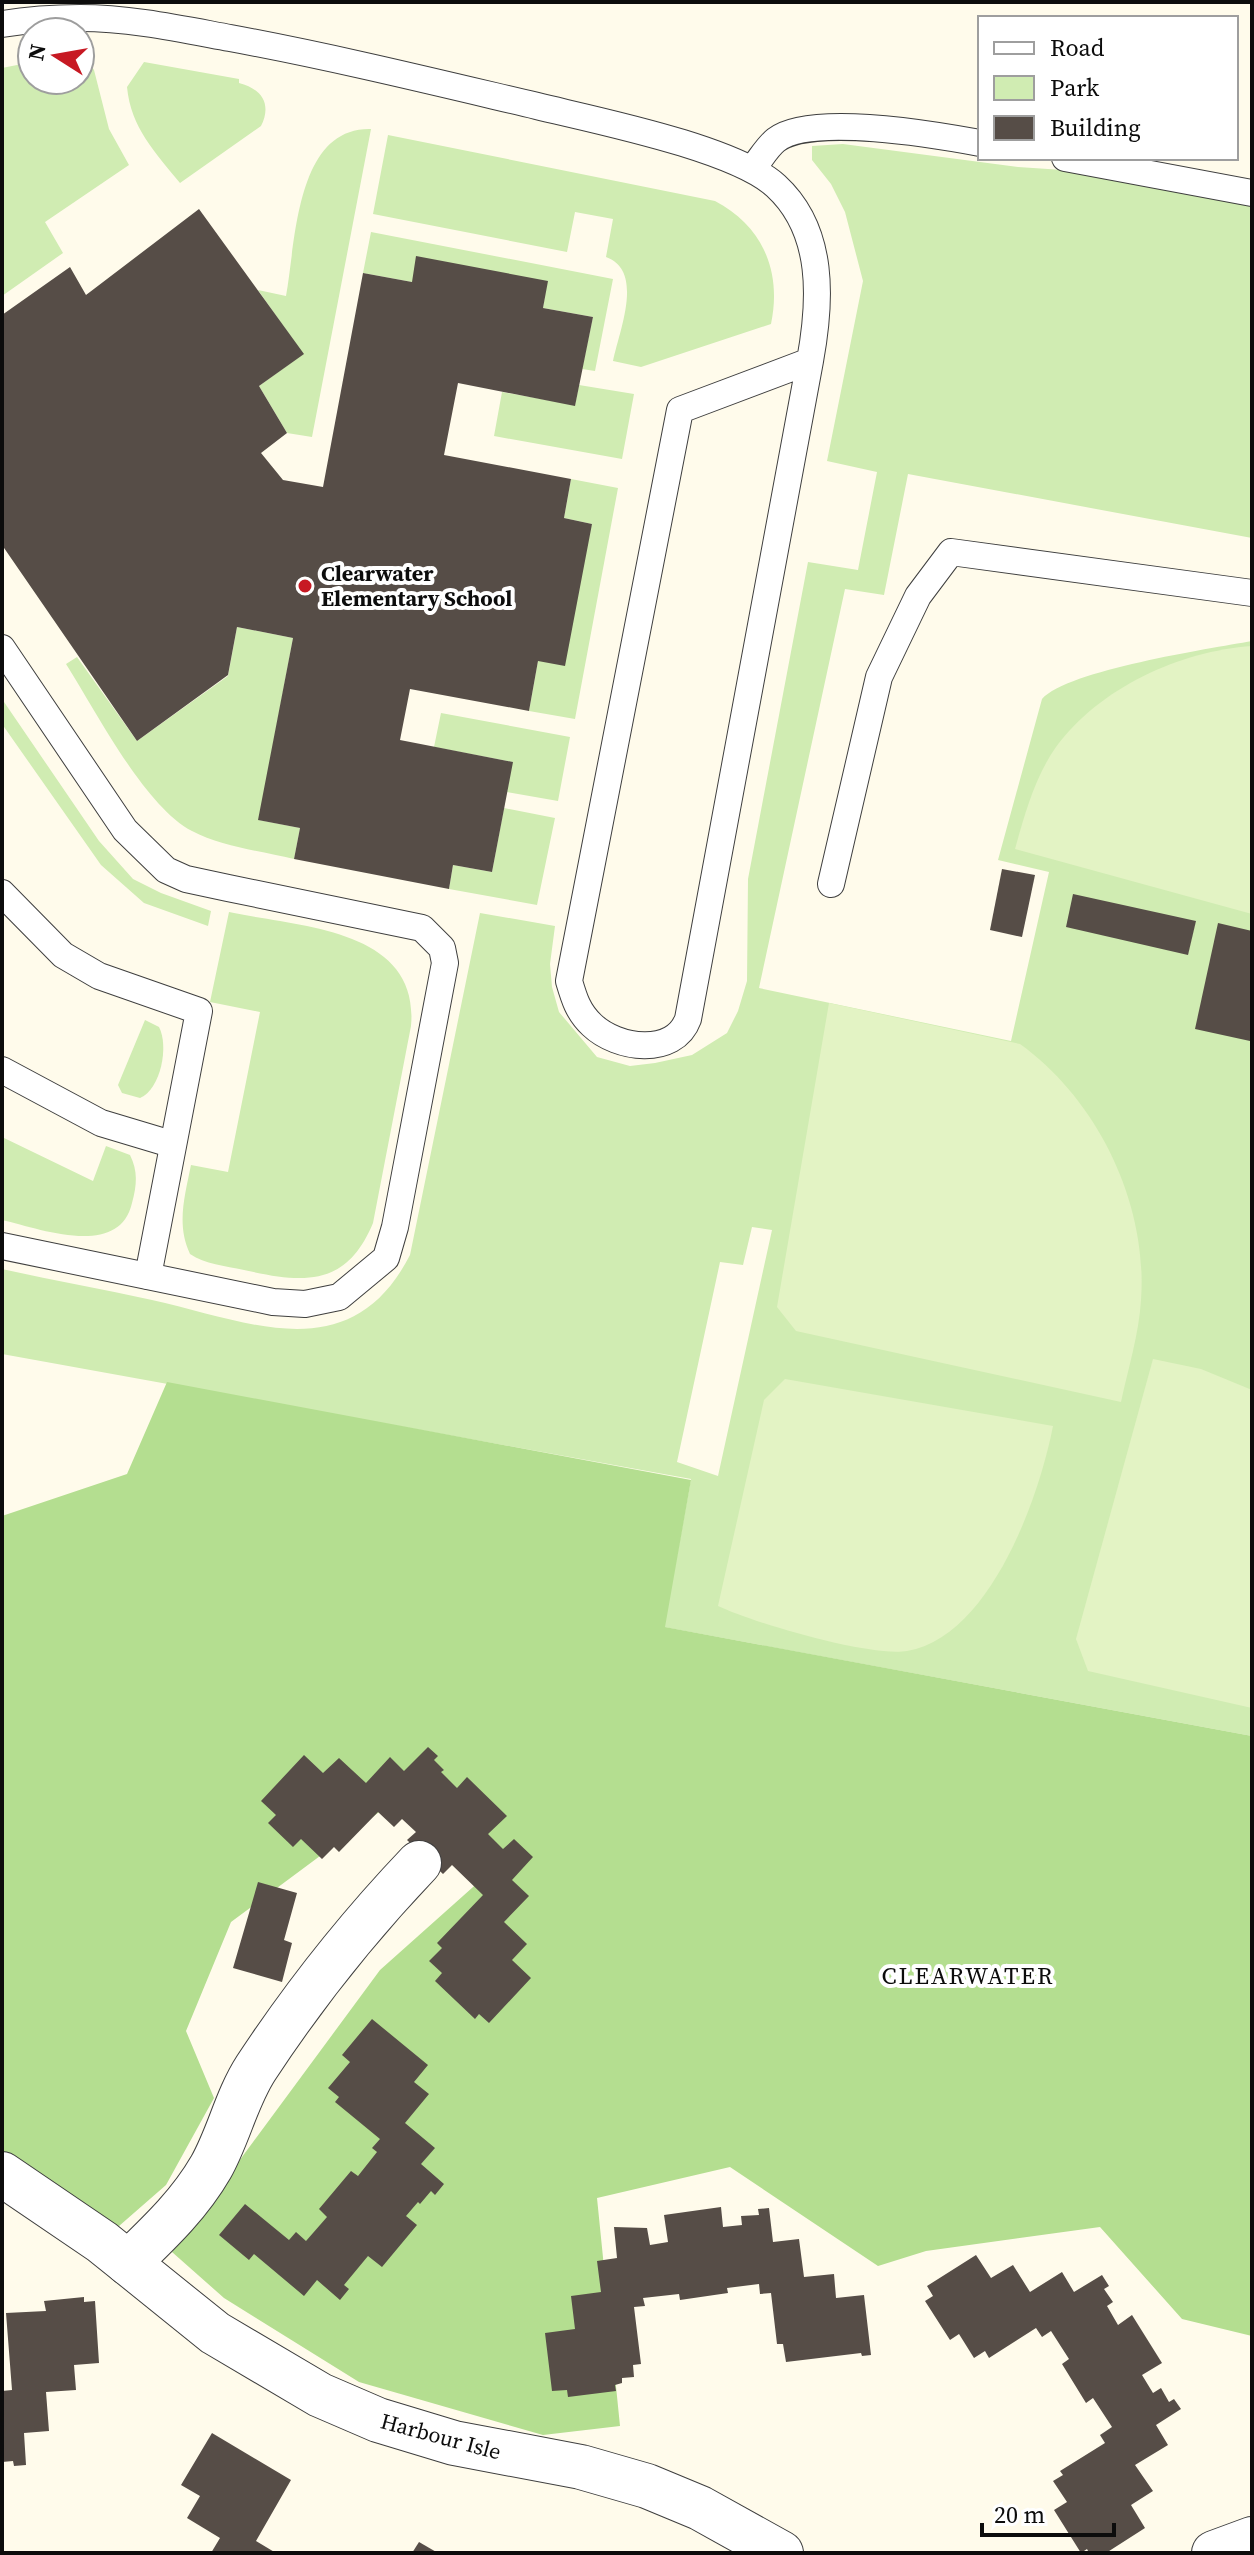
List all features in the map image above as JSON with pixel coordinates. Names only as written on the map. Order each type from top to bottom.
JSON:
[{"type":"street","points":[[128,2263],[183,2211],[212,2166],[234,2109],[255,2069],[367,1918],[419,1863]]},
{"type":"street","name":"Harbour Isle","points":[[2,2174],[128,2263],[215,2333],[320,2395],[378,2420],[454,2443],[581,2467],[647,2486],[715,2515],[781,2553]]},
{"type":"street","points":[[1214,2553],[1252,2539]]},
{"type":"lane","points":[[2,24],[81,18],[177,29],[316,54],[693,147],[752,169],[775,184],[792,203],[812,244],[820,303],[810,361],[688,1019],[683,1031],[666,1042],[633,1045],[616,1041],[590,1024],[576,1006],[569,981],[680,410],[810,361]]},
{"type":"lane","points":[[752,169],[776,140],[797,129],[848,126],[978,143]]},
{"type":"lane","points":[[1076,160],[1252,193]]},
{"type":"lane","points":[[831,884],[879,677],[918,596],[951,552],[1252,593]]},
{"type":"lane","points":[[2,648],[125,830],[166,870],[186,879],[422,928],[442,948],[444,979],[395,1227],[386,1258],[339,1297],[305,1304],[238,1296],[2,1246]]},
{"type":"lane","points":[[2,893],[63,955],[99,976],[199,1011],[148,1276]]},
{"type":"lane","points":[[2,1070],[101,1123],[171,1144]]},
{"type":"green space","points":[[144,62],[239,79],[239,83],[254,89],[263,98],[265,111],[261,126],[180,183],[146,139],[129,102],[127,87]]},
{"type":"green space","points":[[16,65],[16,96],[96,96],[96,78],[109,129],[129,165],[45,222],[63,253],[2,296],[2,68]]},
{"type":"green space","points":[[371,129],[312,437],[287,433],[259,386],[303,354],[258,290],[286,296],[298,218],[314,166],[327,147],[346,133]]},
{"type":"green space","points":[[388,135],[715,201],[746,223],[765,252],[774,286],[771,324],[641,367],[613,361],[624,319],[627,288],[618,264],[606,257],[613,219],[575,212],[567,252],[373,214]]},
{"type":"green space","points":[[843,144],[1018,167],[1078,171],[1252,205],[1252,538],[908,474],[884,595],[845,589],[759,988],[1011,1041],[1049,872],[998,860],[1042,699],[1057,689],[1108,670],[1252,641],[1252,1736],[664,1627],[691,1479],[2,1354],[2,1269],[261,1326],[296,1329],[328,1326],[359,1314],[386,1291],[410,1255],[480,913],[555,926],[550,964],[559,1012],[597,1057],[630,1066],[655,1063],[692,1055],[727,1033],[747,981],[748,879],[808,562],[858,570],[877,472],[827,461],[863,281],[845,212],[831,184],[812,160],[812,146]],"holes":[[[752,1227],[772,1230],[718,1476],[677,1462],[720,1262],[743,1265]]]},
{"type":"green space","points":[[371,232],[613,279],[595,371],[582,369],[593,317],[543,308],[547,281],[412,282],[363,273]]},
{"type":"green space","points":[[579,385],[634,394],[622,459],[494,436],[502,392],[575,405]]},
{"type":"green space","points":[[571,479],[618,488],[575,719],[529,711],[538,661],[592,524],[564,518]]},
{"type":"green space","points":[[237,627],[293,638],[259,820],[300,828],[294,859],[216,841],[174,819],[156,801],[122,756],[66,664],[77,657],[137,741],[228,676]]},
{"type":"green space","points":[[1252,646],[1252,914],[1015,849],[1042,771],[1056,747],[1095,707],[1143,676],[1170,665],[1225,649]]},
{"type":"green space","points":[[2,699],[99,841],[133,879],[211,911],[208,926],[144,903],[101,865],[2,724]]},
{"type":"green space","points":[[441,713],[570,737],[558,801],[507,792],[512,762],[434,747]]},
{"type":"green space","points":[[504,808],[555,818],[537,905],[449,889],[453,865],[492,872]]},
{"type":"green space","points":[[229,912],[288,922],[350,938],[376,951],[396,969],[409,994],[411,1026],[373,1223],[350,1260],[320,1276],[285,1277],[202,1260],[190,1254],[183,1232],[183,1210],[191,1165],[228,1172],[260,1012],[210,1002]]},
{"type":"green space","points":[[829,1003],[1020,1044],[1048,1067],[1073,1094],[1112,1157],[1136,1227],[1141,1264],[1140,1313],[1121,1402],[796,1331],[777,1307]]},
{"type":"green space","points":[[145,1020],[159,1027],[163,1055],[158,1077],[140,1098],[122,1093],[118,1085]]},
{"type":"green space","points":[[2,1137],[93,1181],[106,1146],[130,1155],[136,1184],[124,1220],[112,1231],[77,1236],[2,1220]]},
{"type":"green space","points":[[1153,1359],[1201,1369],[1252,1390],[1252,1708],[1088,1671],[1076,1639]]},
{"type":"green space","points":[[785,1379],[1053,1426],[1036,1490],[1006,1560],[986,1593],[963,1620],[937,1640],[907,1651],[866,1649],[784,1629],[718,1606],[764,1400]]},
{"type":"green space","points":[[167,1382],[691,1480],[665,1627],[1252,1736],[1252,2336],[1182,2319],[1100,2227],[926,2251],[878,2266],[730,2167],[597,2198],[620,2426],[543,2435],[359,2382],[224,2298],[172,2252],[380,1970],[491,1871],[421,1781],[231,1922],[186,2031],[214,2098],[166,2185],[111,2233],[2,2150],[2,1516],[127,1474]]},
{"type":"building","name":"Clearwater Elementary School","points":[[199,209],[304,354],[259,386],[287,433],[261,453],[283,480],[323,487],[363,273],[412,282],[416,256],[548,281],[543,308],[593,317],[575,406],[458,383],[444,455],[571,479],[564,518],[592,524],[565,666],[538,661],[529,711],[410,689],[400,740],[513,762],[492,872],[453,865],[449,889],[294,859],[300,828],[258,820],[293,638],[237,627],[228,675],[137,741],[2,545],[2,315],[70,267],[86,295]]},
{"type":"building","points":[[1002,869],[1035,875],[1022,937],[990,930]]},
{"type":"building","points":[[1073,894],[1196,921],[1188,955],[1066,927]]},
{"type":"building","points":[[1218,923],[1252,931],[1250,1041],[1195,1029]]},
{"type":"building","points":[[428,1747],[438,1756],[434,1760],[444,1770],[441,1772],[457,1788],[467,1777],[507,1816],[488,1834],[503,1849],[514,1839],[533,1857],[512,1880],[529,1896],[504,1922],[527,1944],[512,1960],[531,1978],[489,2023],[479,2014],[475,2019],[435,1981],[442,1973],[429,1961],[442,1948],[437,1943],[483,1895],[452,1865],[443,1874],[407,1840],[416,1832],[402,1819],[394,1827],[378,1812],[339,1852],[334,1847],[322,1859],[301,1839],[293,1847],[268,1823],[276,1815],[261,1801],[304,1755],[323,1773],[339,1758],[366,1783],[390,1757],[404,1771]]},
{"type":"building","points":[[258,1882],[297,1893],[284,1940],[292,1943],[282,1982],[233,1968]]},
{"type":"building","points":[[372,2019],[428,2065],[414,2082],[429,2094],[405,2123],[435,2148],[421,2164],[444,2184],[435,2195],[431,2191],[406,2216],[417,2225],[382,2267],[368,2256],[344,2285],[349,2289],[340,2300],[317,2280],[304,2296],[254,2254],[249,2260],[219,2235],[245,2204],[289,2240],[296,2232],[306,2241],[327,2217],[319,2209],[351,2171],[358,2176],[377,2152],[372,2148],[380,2139],[335,2102],[339,2097],[328,2088],[350,2062],[342,2055]]},
{"type":"building","points":[[721,2207],[723,2227],[742,2225],[741,2216],[759,2215],[758,2209],[769,2208],[773,2242],[799,2239],[804,2277],[834,2274],[836,2298],[864,2295],[871,2355],[862,2356],[861,2353],[786,2362],[783,2344],[777,2344],[771,2293],[760,2294],[759,2284],[727,2288],[728,2293],[680,2300],[679,2294],[643,2298],[645,2306],[634,2307],[641,2364],[633,2365],[634,2377],[622,2378],[622,2383],[615,2385],[616,2391],[568,2397],[567,2390],[552,2391],[545,2333],[575,2329],[571,2296],[601,2292],[597,2261],[617,2258],[614,2227],[647,2228],[650,2245],[668,2242],[664,2215]]},
{"type":"building","points":[[976,2255],[991,2278],[1013,2265],[1030,2292],[1062,2272],[1074,2292],[1102,2275],[1109,2286],[1104,2289],[1113,2302],[1107,2306],[1118,2325],[1132,2315],[1162,2363],[1142,2375],[1153,2393],[1161,2388],[1169,2402],[1174,2399],[1181,2409],[1156,2425],[1168,2445],[1135,2465],[1153,2491],[1131,2505],[1145,2528],[1106,2553],[1089,2553],[1087,2549],[1081,2553],[1054,2510],[1067,2502],[1053,2481],[1063,2475],[1060,2471],[1105,2443],[1100,2435],[1112,2427],[1093,2398],[1086,2403],[1062,2364],[1069,2359],[1051,2331],[1042,2337],[1036,2328],[989,2358],[985,2351],[974,2358],[959,2334],[950,2340],[925,2301],[933,2296],[927,2286]]},
{"type":"building","points":[[84,2297],[84,2302],[95,2301],[99,2363],[74,2365],[76,2390],[46,2392],[49,2431],[24,2433],[26,2465],[14,2466],[13,2461],[2,2462],[2,2391],[12,2390],[6,2313],[46,2311],[44,2301]]},
{"type":"building","points":[[212,2433],[291,2480],[256,2541],[276,2553],[211,2553],[220,2538],[187,2518],[200,2496],[181,2485]]},
{"type":"building","points":[[419,2542],[438,2553],[412,2553]]},
{"type":"place","name":"Clearwater Elementary School","points":[[305,586]]},
{"type":"district","name":"CLEARWATER","points":[[968,1975]]}]
